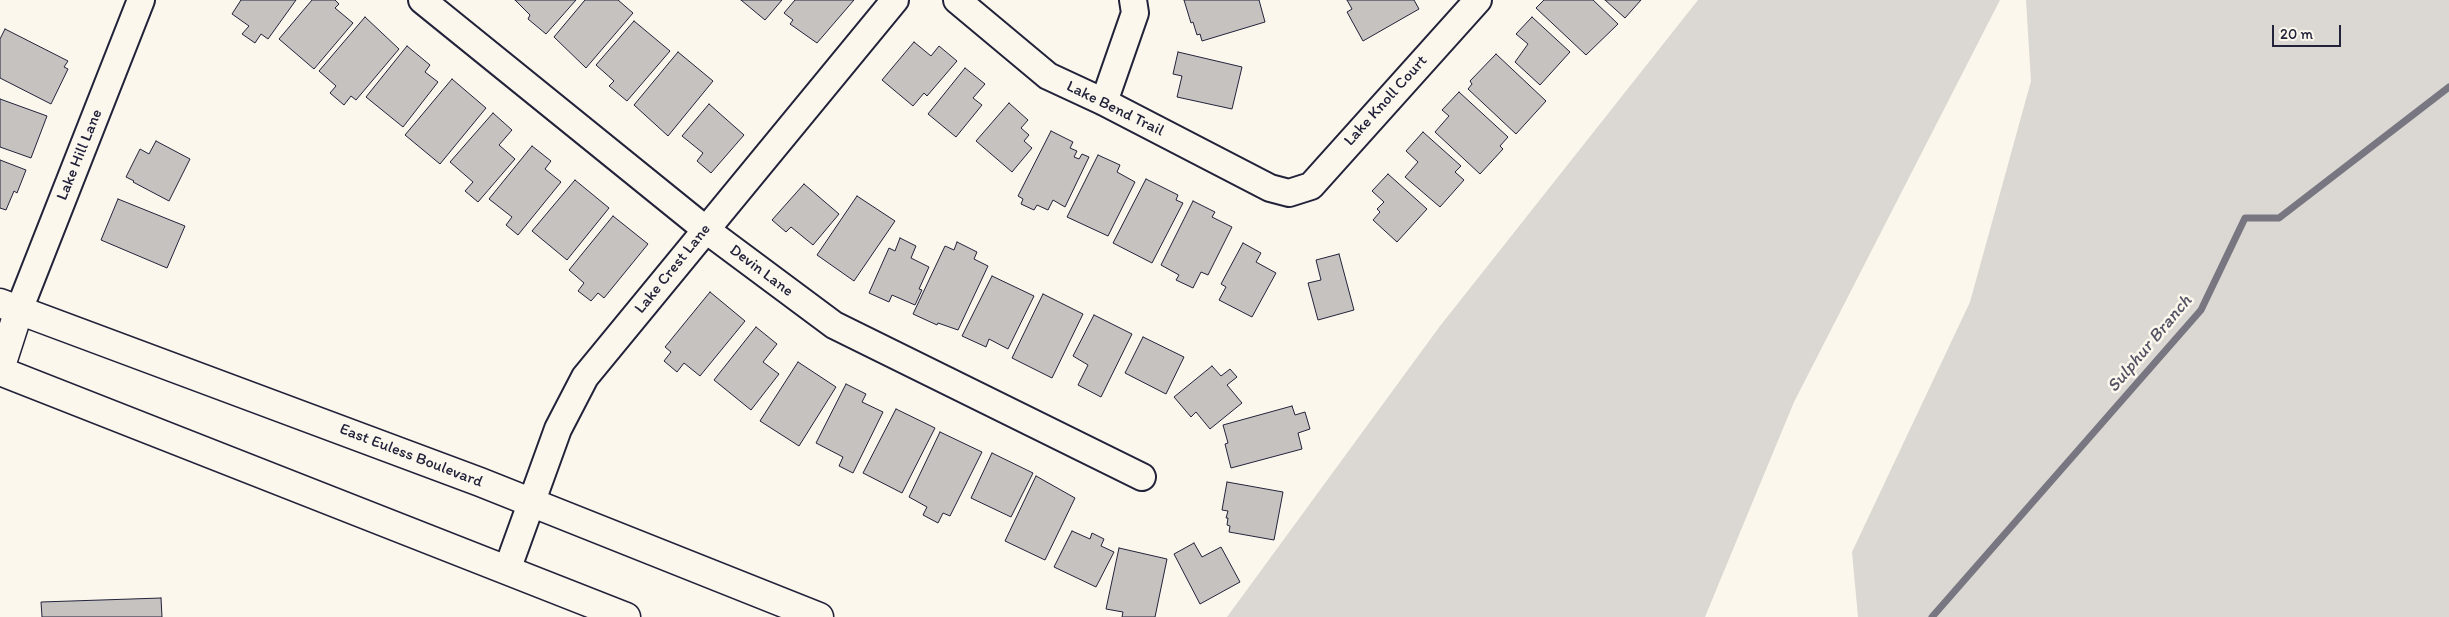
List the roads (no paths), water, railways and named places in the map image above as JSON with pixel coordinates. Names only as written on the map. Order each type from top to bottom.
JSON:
[{"type":"main road","points":[[9,306],[0,370],[626,617]]},
{"type":"main road","name":"East Euless Boulevard","points":[[9,306],[531,502],[818,617]]},
{"type":"street","name":"Lake Hill Lane","points":[[9,306],[142,0]]},
{"type":"street","name":"Devin Lane","points":[[422,0],[705,229],[834,325],[1142,477]]},
{"type":"street","name":"Lake Crest Lane","points":[[506,570],[558,428],[584,377],[895,0]]},
{"type":"street","name":"Lake Bend Trail","points":[[957,0],[1048,76],[1104,102],[1270,188],[1289,193]]},
{"type":"street","points":[[1104,102],[1135,12],[1133,0]]},
{"type":"street","name":"Lake Knoll Court","points":[[1289,193],[1311,186],[1478,0]]},
{"type":"waterway","name":"Sulphur Branch","points":[[1932,617],[2201,310],[2245,218],[2279,218],[2449,87]]}]
